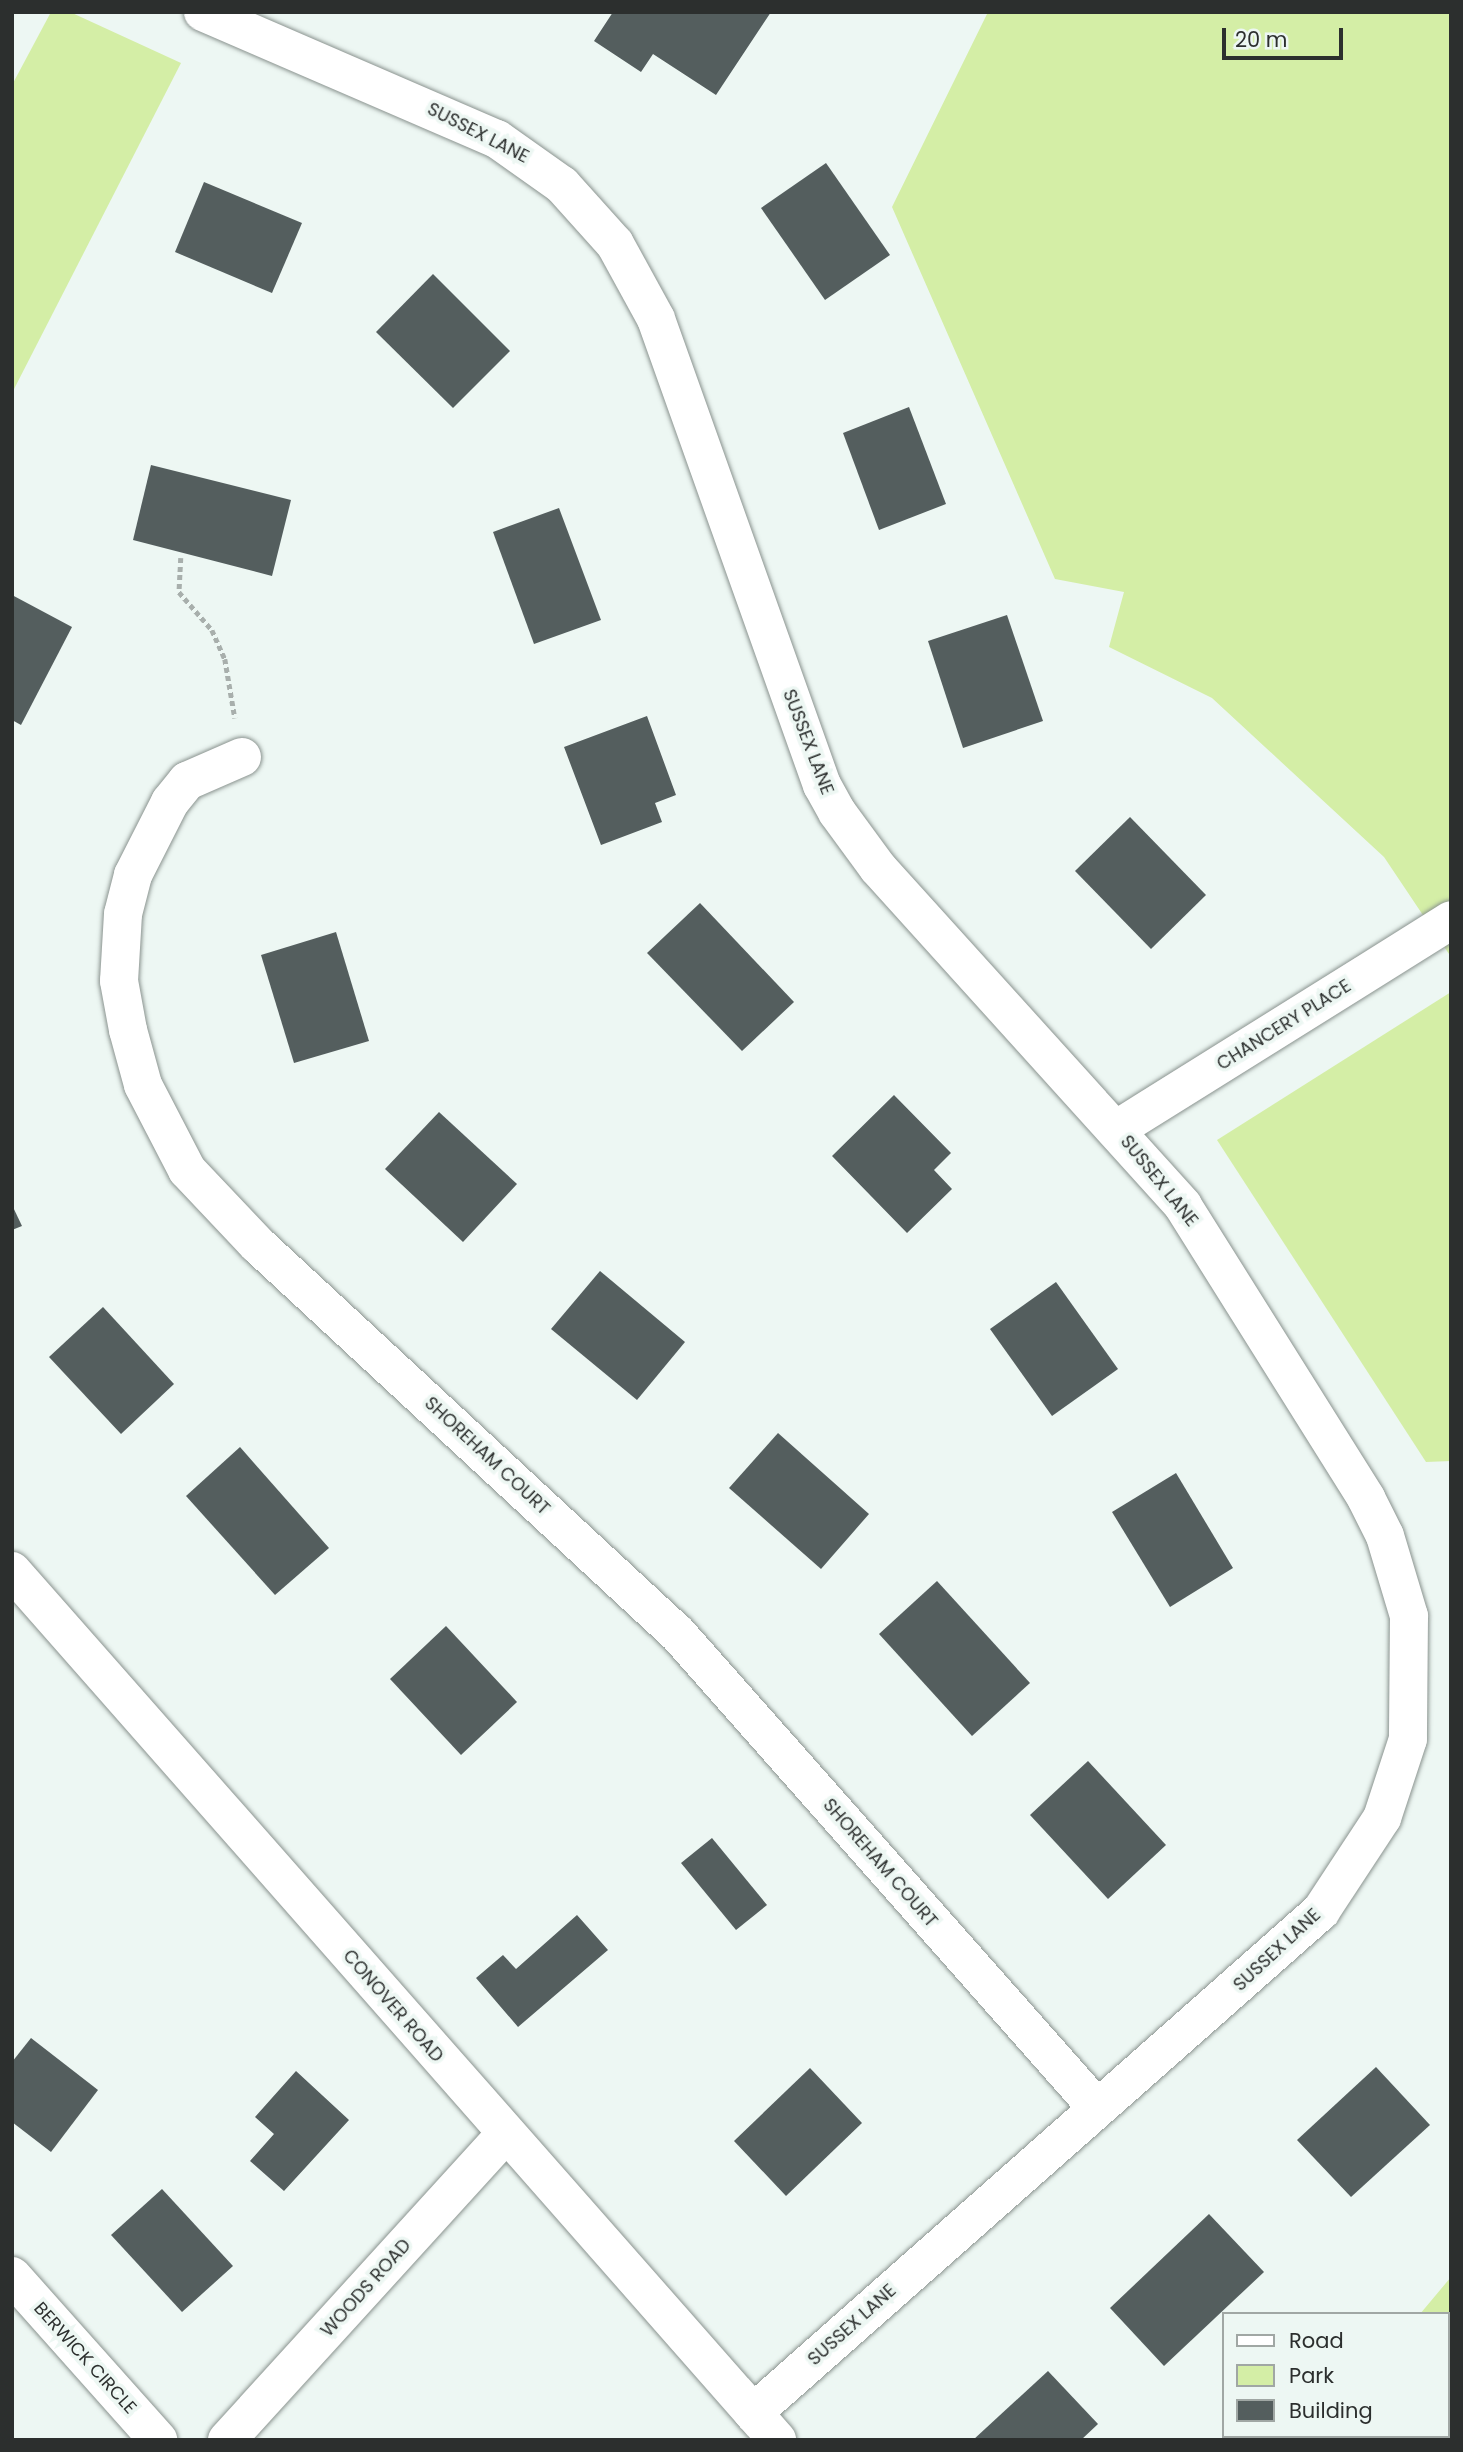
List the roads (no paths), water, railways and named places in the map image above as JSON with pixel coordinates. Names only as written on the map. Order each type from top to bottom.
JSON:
[{"type":"street","name":"SUSSEX LANE","points":[[203,12],[497,139],[592,213],[656,319],[822,785],[837,811],[878,868],[1117,1129],[1183,1206],[1366,1499],[1399,1576],[1414,1665],[1408,1740],[1382,1818],[1343,1882],[1287,1946],[1097,2108],[765,2426]]},
{"type":"street","name":"SHOREHAM COURT","points":[[242,757],[187,781],[170,802],[133,875],[123,914],[119,981],[128,1031],[143,1085],[187,1170],[258,1245],[678,1634],[1097,2108]]},
{"type":"street","name":"CHANCERY PLACE","points":[[1117,1129],[1451,920]]},
{"type":"street","name":"CONOVER ROAD","points":[[12,1571],[504,2136],[765,2426]]},
{"type":"street","name":"WOODS ROAD","points":[[227,2440],[504,2136]]},
{"type":"street","name":"BERWICK CIRCLE","points":[[12,2276],[158,2440]]}]
